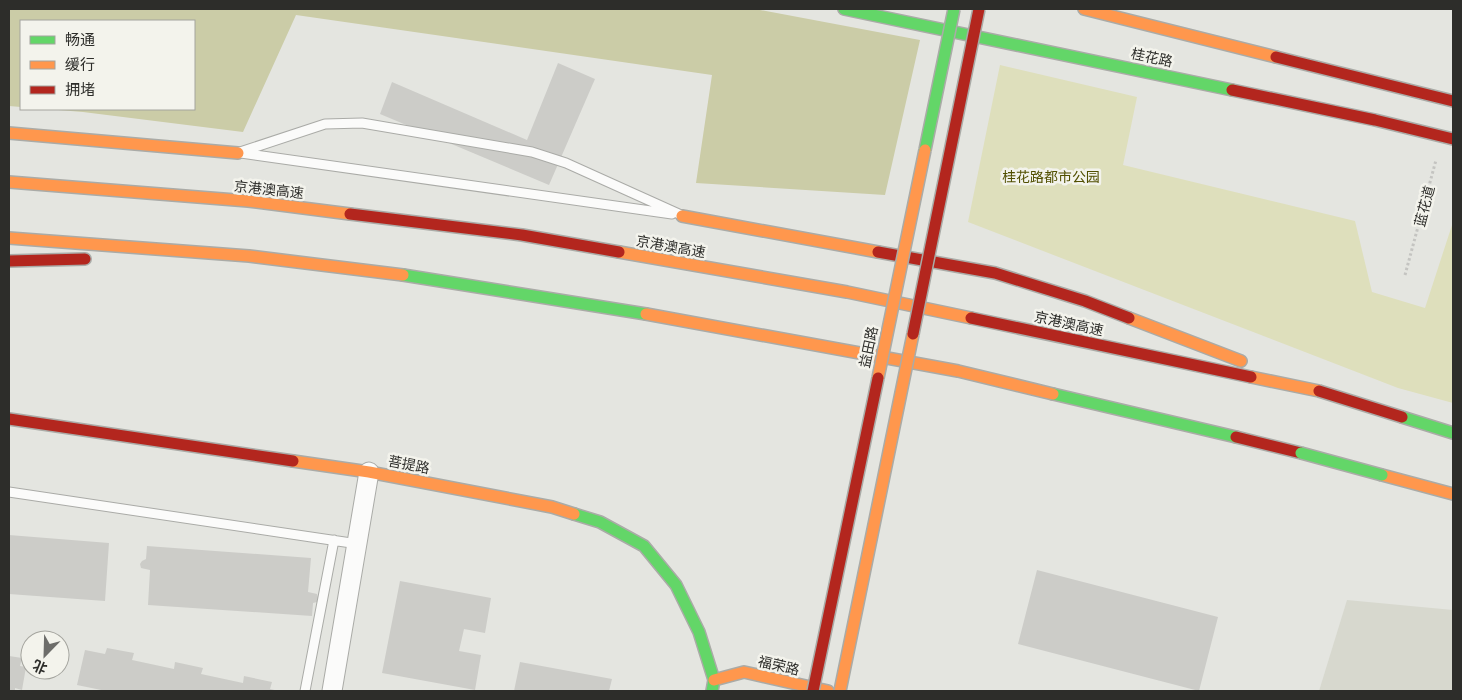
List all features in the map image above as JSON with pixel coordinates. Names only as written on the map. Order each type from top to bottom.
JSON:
[{"type":"main road","name":"桂花路","points":[[844,9],[1375,120],[1448,138]]},
{"type":"main road","name":"益田路","points":[[813,691],[954,9]]},
{"type":"main road","points":[[840,691],[979,9]]},
{"type":"main road","points":[[1084,9],[1453,99]]},
{"type":"main road","points":[[9,133],[238,153]]},
{"type":"main road","name":"京港澳高速","points":[[9,182],[248,201],[522,235],[847,292],[1319,391]]},
{"type":"main road","points":[[682,216],[995,273],[1085,301],[1319,391],[1453,433]]},
{"type":"main road","points":[[9,238],[249,256],[392,273],[631,312],[938,368],[1301,453],[1453,494]]},
{"type":"main road","points":[[124,258],[249,256]]},
{"type":"main road","points":[[9,261],[95,259]]},
{"type":"main road","name":"菩提路","points":[[9,419],[370,472],[552,507],[600,522],[644,546],[676,585],[699,632],[712,686]]},
{"type":"main road","name":"福荣路","points":[[712,686],[744,672],[828,691]]},
{"type":"main road","points":[[712,686],[729,691]]},
{"type":"street","points":[[332,691],[370,472]]},
{"type":"lane","points":[[238,153],[325,124],[362,123],[532,152],[566,163],[682,216]]},
{"type":"lane","points":[[238,153],[682,216]]},
{"type":"lane","points":[[9,492],[358,544]]},
{"type":"lane","points":[[306,691],[334,540]]},
{"type":"path","name":"蓝花道","points":[[1405,276],[1448,138]]},
{"type":"shaded area","points":[[1347,600],[1453,610],[1453,691],[1319,691]]},
{"type":"green space","points":[[9,9],[755,9],[920,40],[885,195],[696,183],[712,75],[296,15],[243,132],[58,110],[195,110],[195,20],[20,20],[20,107],[9,106]]},
{"type":"green space","name":"桂花路都市公园","points":[[1000,65],[1137,97],[1123,165],[1355,221],[1372,292],[1425,308],[1453,222],[1453,403],[1398,388],[968,222]]},
{"type":"building","points":[[558,63],[595,79],[549,185],[380,114],[392,82],[527,140]]},
{"type":"building","points":[[9,535],[109,543],[105,601],[9,594]]},
{"type":"building","points":[[147,546],[311,558],[308,592],[317,594],[318,598],[317,602],[313,603],[312,616],[148,605],[150,570],[141,568],[140,564],[146,559]]},
{"type":"building","points":[[1037,570],[1218,617],[1199,691],[1018,644]]},
{"type":"building","points":[[400,581],[491,598],[485,633],[464,629],[459,651],[481,655],[475,690],[382,673]]},
{"type":"building","points":[[107,648],[134,653],[132,660],[174,669],[175,662],[203,668],[201,674],[243,683],[244,676],[272,682],[270,689],[279,691],[106,691],[77,685],[85,650],[105,654]]},
{"type":"building","points":[[9,656],[20,658],[20,680],[24,680],[22,690],[15,688],[15,691],[9,690]]},
{"type":"building","points":[[520,662],[612,679],[609,691],[514,691]]},
{"type":"traffic: fast","points":[[844,9],[1232,90]]},
{"type":"traffic: fast","points":[[925,150],[954,9]]},
{"type":"traffic: fast","points":[[403,275],[646,314]]},
{"type":"traffic: fast","points":[[1053,394],[1236,437]]},
{"type":"traffic: fast","points":[[1402,417],[1453,433]]},
{"type":"traffic: fast","points":[[1301,453],[1382,475]]},
{"type":"traffic: fast","points":[[574,514],[600,522],[644,546],[676,585],[699,632],[714,680],[712,691]]},
{"type":"traffic: slow","points":[[1084,9],[1276,57]]},
{"type":"traffic: slow","points":[[9,133],[238,153]]},
{"type":"traffic: slow","points":[[878,378],[925,150]]},
{"type":"traffic: slow","points":[[9,182],[248,201],[350,214]]},
{"type":"traffic: slow","points":[[682,216],[878,252]]},
{"type":"traffic: slow","points":[[9,238],[249,256],[403,275]]},
{"type":"traffic: slow","points":[[619,252],[847,292],[971,318]]},
{"type":"traffic: slow","points":[[646,314],[958,371],[1053,394]]},
{"type":"traffic: slow","points":[[1129,318],[1241,361]]},
{"type":"traffic: slow","points":[[840,691],[913,334]]},
{"type":"traffic: slow","points":[[1251,377],[1319,391]]},
{"type":"traffic: slow","points":[[293,461],[369,472],[552,507],[574,514]]},
{"type":"traffic: slow","points":[[1382,475],[1453,494]]},
{"type":"traffic: slow","points":[[714,680],[744,672],[828,691]]},
{"type":"traffic: jam","points":[[913,334],[979,9]]},
{"type":"traffic: jam","points":[[1276,57],[1453,101]]},
{"type":"traffic: jam","points":[[1232,90],[1375,120],[1453,139]]},
{"type":"traffic: jam","points":[[350,214],[522,235],[619,252]]},
{"type":"traffic: jam","points":[[878,252],[995,273],[1085,301],[1129,318]]},
{"type":"traffic: jam","points":[[9,261],[85,259]]},
{"type":"traffic: jam","points":[[971,318],[1251,377]]},
{"type":"traffic: jam","points":[[813,691],[878,378]]},
{"type":"traffic: jam","points":[[1319,391],[1402,417]]},
{"type":"traffic: jam","points":[[9,419],[293,461]]},
{"type":"traffic: jam","points":[[1236,437],[1301,453]]}]
